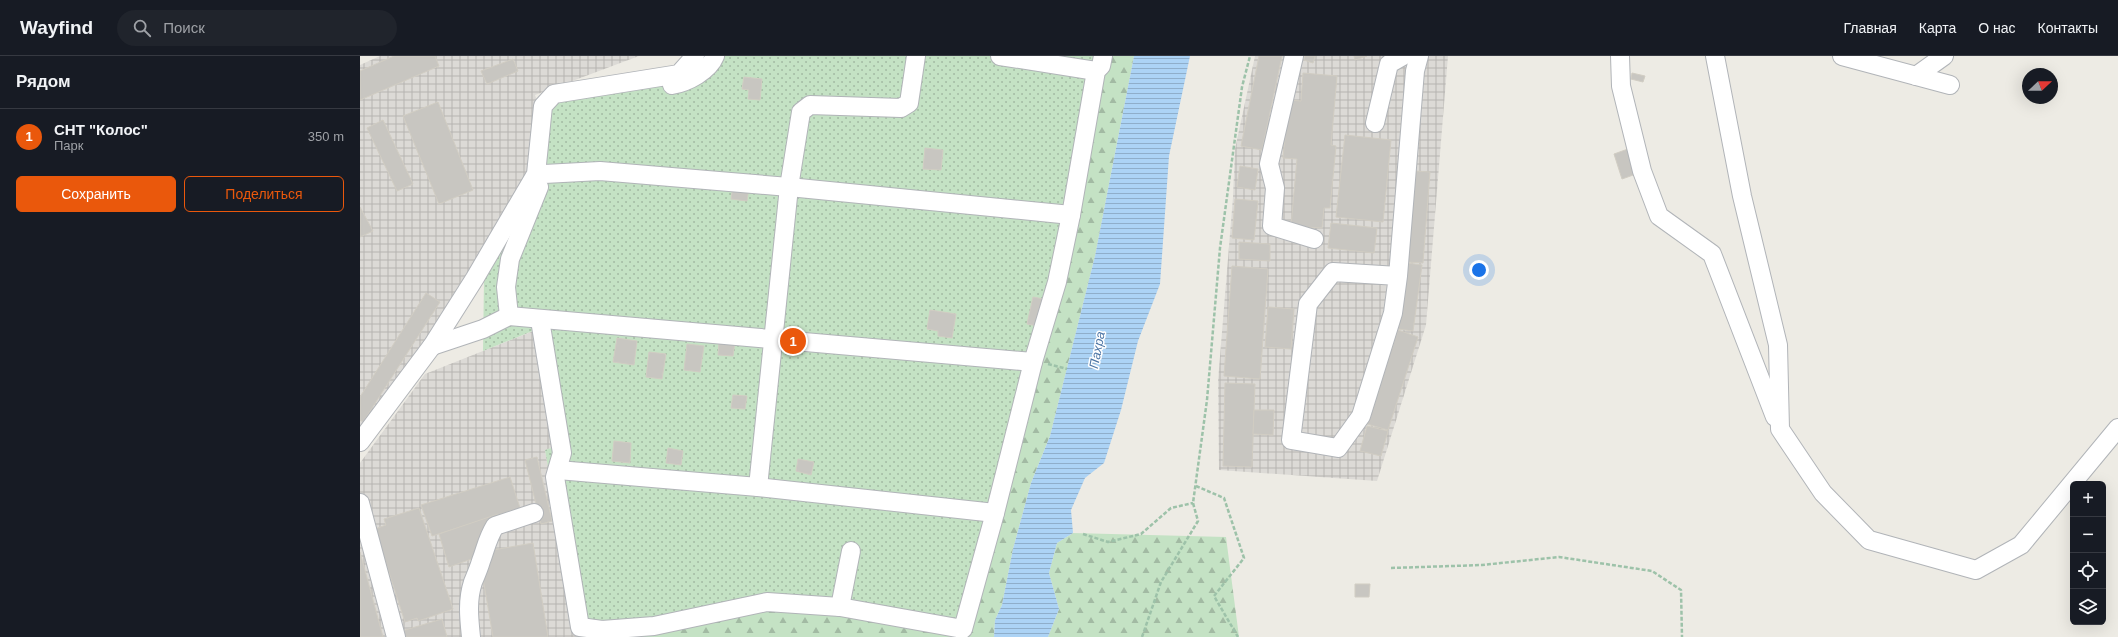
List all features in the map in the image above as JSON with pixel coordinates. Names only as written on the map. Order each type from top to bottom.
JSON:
[{"type":"lane","points":[[360,442],[432,346],[475,278],[536,174],[543,106],[554,94],[679,74],[695,56]]},
{"type":"lane","points":[[509,316],[506,287],[510,259],[544,174],[554,110],[562,102],[634,93],[680,83],[703,71],[715,56]]},
{"type":"lane","points":[[758,487],[772,339],[789,187],[801,112],[810,105],[901,108],[909,103],[916,56]]},
{"type":"lane","points":[[540,320],[562,453],[555,477],[580,628],[602,630],[654,626],[767,602],[840,607],[962,628],[1039,363],[1071,215],[1100,64],[1000,56]]},
{"type":"lane","points":[[1294,56],[1269,164],[1275,188],[1272,226],[1314,238]]},
{"type":"lane","points":[[1375,123],[1389,64],[1403,56]]},
{"type":"lane","points":[[1398,276],[1333,272],[1308,304],[1291,440],[1338,448],[1361,416],[1393,313],[1398,276],[1415,71],[1419,56]]},
{"type":"lane","points":[[1620,56],[1621,86],[1642,171],[1659,216],[1712,254],[1780,430],[1823,493],[1869,540],[1976,570],[2021,545],[2118,428]]},
{"type":"lane","points":[[1715,56],[1742,196],[1778,345],[1780,430]]},
{"type":"lane","points":[[1842,56],[1950,85]]},
{"type":"lane","points":[[1916,76],[1944,56]]},
{"type":"lane","points":[[544,174],[600,171],[789,187],[1071,215]]},
{"type":"lane","points":[[432,346],[483,329],[509,316],[540,320],[558,319],[1039,363]]},
{"type":"lane","points":[[558,470],[758,487],[995,513]]},
{"type":"lane","points":[[360,503],[396,637]]},
{"type":"lane","points":[[471,637],[468,611],[470,597],[484,548],[494,526],[534,514]]},
{"type":"lane","points":[[840,607],[850,551]]},
{"type":"path","points":[[1142,637],[1162,582],[1198,521],[1193,503],[1207,400],[1220,248],[1242,87],[1250,56]]},
{"type":"path","points":[[1039,363],[1067,369]]},
{"type":"path","points":[[1196,486],[1224,498],[1244,558],[1214,596],[1238,637]]},
{"type":"path","points":[[1083,534],[1108,542],[1141,534],[1171,508],[1193,503]]},
{"type":"path","points":[[1391,568],[1482,565],[1559,557],[1652,571],[1681,590],[1682,637]]},
{"type":"shaded area","points":[[380,56],[639,56],[535,95],[547,132],[500,240],[360,429],[360,65]]},
{"type":"shaded area","points":[[1255,56],[1448,56],[1426,325],[1377,481],[1219,470],[1218,381],[1233,197],[1235,149]]},
{"type":"shaded area","points":[[536,330],[558,446],[545,450],[577,631],[580,637],[393,637],[360,493],[360,463],[425,374]]},
{"type":"shaded area","points":[[360,538],[386,637],[360,637]]},
{"type":"green space","points":[[709,56],[1109,56],[1088,146],[1077,215],[1042,363],[967,637],[842,612],[775,606],[577,631],[545,450],[557,446],[535,330],[483,351],[484,279],[539,177],[552,103],[677,80]]},
{"type":"green space","points":[[1109,56],[1134,56],[1095,256],[1050,436],[1031,483],[1013,549],[1002,605],[995,620],[994,637],[580,637],[577,631],[1000,514],[1042,363],[1077,215],[1088,146]]},
{"type":"green space","points":[[1073,533],[1226,537],[1239,637],[1048,637],[1059,609],[1049,573],[1057,543]]},
{"type":"water","name":"Пахра","points":[[1134,56],[1190,56],[1169,156],[1160,284],[1138,341],[1121,410],[1104,463],[1085,478],[1071,510],[1073,533],[1057,543],[1049,573],[1059,609],[1048,637],[994,637],[995,620],[1002,605],[1013,549],[1031,483],[1050,436],[1095,256]]},
{"type":"building","points":[[394,56],[435,56],[439,66],[360,100],[360,71]]},
{"type":"building","points":[[1259,56],[1282,56],[1262,150],[1241,146]]},
{"type":"building","points":[[1305,56],[1315,56],[1313,63],[1304,60]]},
{"type":"building","points":[[1354,56],[1367,56],[1355,60]]},
{"type":"building","points":[[513,59],[518,71],[487,84],[481,71]]},
{"type":"building","points":[[1303,73],[1337,76],[1331,145],[1336,146],[1330,208],[1324,208],[1322,228],[1291,226],[1297,159],[1283,158],[1289,100],[1301,101]]},
{"type":"building","points":[[1632,73],[1645,76],[1643,82],[1631,79]]},
{"type":"building","points":[[744,77],[762,79],[760,100],[748,99],[749,90],[742,89]]},
{"type":"building","points":[[438,102],[473,190],[439,204],[403,116]]},
{"type":"building","points":[[383,120],[413,184],[397,191],[367,128]]},
{"type":"building","points":[[1345,135],[1391,140],[1383,222],[1336,217]]},
{"type":"building","points":[[925,148],[943,150],[941,170],[923,169]]},
{"type":"building","points":[[1628,149],[1636,174],[1622,179],[1614,154]]},
{"type":"building","points":[[1240,166],[1258,169],[1255,190],[1237,187]]},
{"type":"building","points":[[1415,171],[1430,172],[1423,263],[1408,262]]},
{"type":"building","points":[[733,186],[749,188],[747,201],[731,199]]},
{"type":"building","points":[[1235,199],[1258,201],[1254,240],[1232,238]]},
{"type":"building","points":[[360,207],[373,231],[360,237]]},
{"type":"building","points":[[1331,223],[1377,228],[1374,253],[1328,248]]},
{"type":"building","points":[[1239,242],[1270,244],[1270,261],[1239,259]]},
{"type":"building","points":[[1407,263],[1422,265],[1413,331],[1398,329]]},
{"type":"building","points":[[1232,266],[1268,269],[1260,379],[1224,376]]},
{"type":"building","points":[[426,293],[440,302],[363,422],[360,420],[360,397]]},
{"type":"building","points":[[1033,297],[1049,300],[1043,327],[1027,324]]},
{"type":"building","points":[[1268,307],[1294,309],[1291,349],[1265,347]]},
{"type":"building","points":[[930,310],[956,314],[952,338],[938,336],[938,331],[927,329]]},
{"type":"building","points":[[1398,330],[1418,337],[1388,430],[1367,424]]},
{"type":"building","points":[[617,338],[637,341],[634,365],[613,362]]},
{"type":"building","points":[[719,341],[735,342],[733,356],[718,355]]},
{"type":"building","points":[[687,344],[704,346],[700,372],[684,370]]},
{"type":"building","points":[[649,352],[666,354],[662,379],[646,377]]},
{"type":"building","points":[[1225,383],[1255,384],[1252,467],[1223,466]]},
{"type":"building","points":[[733,395],[747,396],[745,409],[731,408]]},
{"type":"building","points":[[1254,410],[1274,410],[1273,435],[1253,434]]},
{"type":"building","points":[[1367,426],[1388,431],[1381,456],[1360,451]]},
{"type":"building","points":[[614,441],[631,443],[630,463],[612,461]]},
{"type":"building","points":[[668,448],[683,451],[681,465],[666,463]]},
{"type":"building","points":[[537,457],[552,521],[541,524],[525,460]]},
{"type":"building","points":[[798,459],[814,462],[811,475],[796,471]]},
{"type":"building","points":[[510,477],[520,508],[432,536],[421,505]]},
{"type":"building","points":[[419,508],[453,609],[418,621],[417,618],[405,622],[375,529],[386,525],[384,519]]},
{"type":"building","points":[[498,514],[491,552],[449,567],[439,534]]},
{"type":"building","points":[[533,543],[548,637],[493,637],[483,578],[493,550]]},
{"type":"building","points":[[360,552],[383,637],[360,637]]},
{"type":"building","points":[[1355,584],[1370,584],[1369,597],[1355,597]]},
{"type":"building","points":[[442,619],[447,637],[404,637],[402,631]]},
{"type":"place","name":"СНТ \"Колос\"","points":[[793,341]]}]
